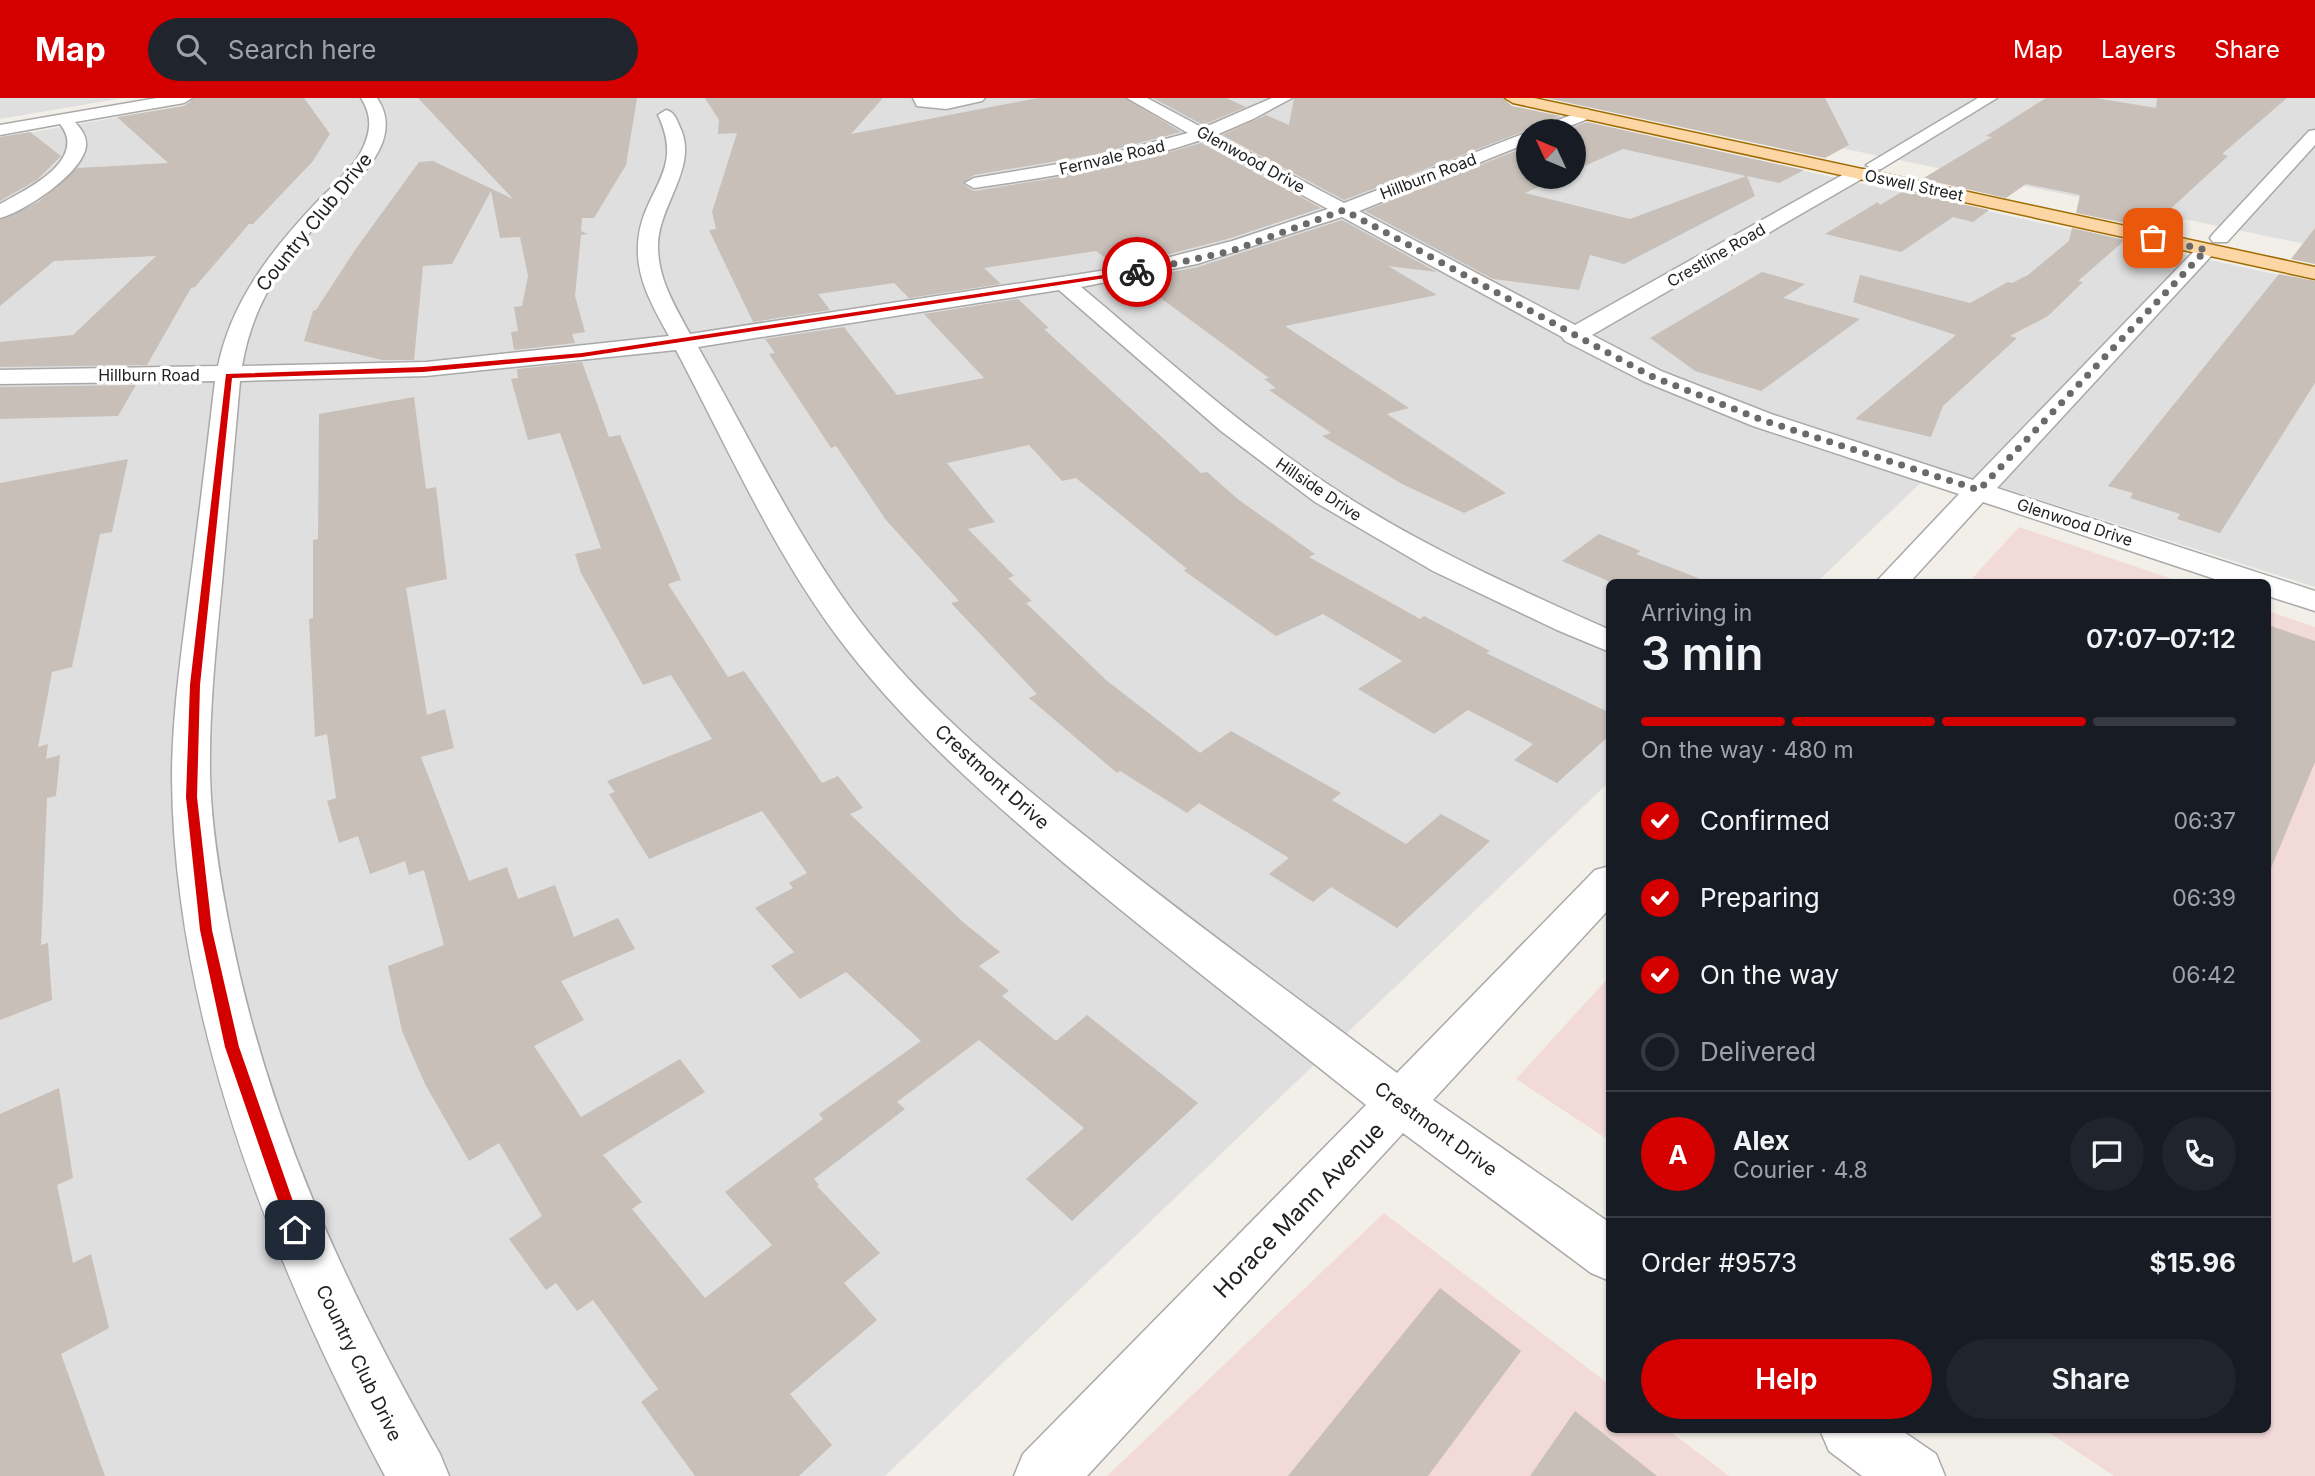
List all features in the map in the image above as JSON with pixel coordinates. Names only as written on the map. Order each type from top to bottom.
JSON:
[{"type":"main road","name":"Oswell Street","points":[[1514,98],[1867,169],[1939,190],[2001,199],[2205,240],[2213,244],[2315,258]]},
{"type":"main road","name":"Oswell Street","points":[[1558,98],[2213,244],[2315,273]]},
{"type":"main road","points":[[2213,244],[2213,247],[2237,249],[2315,265]]},
{"type":"street","points":[[0,130],[184,98]]},
{"type":"street","name":"Country Club Drive","points":[[369,98],[379,117],[375,144],[364,162],[270,270],[251,303],[236,338],[228,376],[195,685],[192,797],[206,930],[232,1047],[295,1230],[370,1392],[418,1476]]},
{"type":"street","points":[[921,98],[922,103],[937,104],[977,98]]},
{"type":"street","name":"Glenwood Drive","points":[[1136,98],[1651,376],[1709,400],[2247,579]]},
{"type":"street","name":"Fernvale Road","points":[[974,183],[1118,158],[1205,134],[1259,112],[1284,98]]},
{"type":"street","name":"Crestline Road","points":[[1573,335],[1989,98]]},
{"type":"street","points":[[1574,119],[1587,114]]},
{"type":"street","name":"Crestmont Drive","points":[[666,115],[678,143],[678,157],[673,176],[650,224],[647,244],[649,270],[656,292],[811,575],[858,641],[922,714],[1007,794],[1401,1104],[1606,1252]]},
{"type":"street","points":[[0,212],[48,182],[74,156],[78,144],[77,133],[64,119]]},
{"type":"street","points":[[1895,579],[2315,135]]},
{"type":"street","name":"Hillburn Road","points":[[0,377],[96,374],[228,376],[423,369],[582,355],[1063,283],[1139,271],[1231,251],[1344,210],[1516,142]]},
{"type":"street","points":[[2288,163],[2315,168]]},
{"type":"street","name":"Hillside Drive","points":[[1063,283],[1289,471],[1346,508],[1450,568],[1606,640]]},
{"type":"street","points":[[2271,587],[2315,601]]},
{"type":"street","name":"Horace Mann Avenue","points":[[1045,1476],[1606,885]]},
{"type":"street","points":[[1854,1433],[1914,1476]]},
{"type":"shaded area","points":[[0,98],[123,98],[0,119]]},
{"type":"shaded area","points":[[225,98],[1472,98],[1568,119],[1516,119],[1516,189],[1586,189],[1586,123],[2315,283],[2315,587],[1937,467],[1820,579],[1606,579],[1606,785],[885,1476],[0,1476],[0,138]]},
{"type":"shaded area","points":[[1599,98],[2315,98],[2315,246]]},
{"type":"shaded area","points":[[2019,527],[2172,579],[1972,579]]},
{"type":"shaded area","points":[[2271,612],[2315,627],[2315,1476],[2114,1476],[2050,1433],[2271,1433]]},
{"type":"shaded area","points":[[1606,980],[1606,1138],[1516,1079]]},
{"type":"shaded area","points":[[1384,1213],[1606,1382],[1606,1433],[1672,1433],[1729,1476],[1107,1476]]},
{"type":"building","points":[[194,98],[304,98],[330,134],[313,161],[253,224],[249,224],[195,287],[191,288],[147,365],[0,367],[0,342],[73,335],[156,256],[54,261],[0,306],[0,220],[38,202],[77,168],[168,163],[117,117],[184,106]]},
{"type":"building","points":[[418,98],[637,98],[626,165],[594,218],[582,218],[581,231],[588,234],[581,235],[575,296],[585,332],[572,334],[575,343],[514,350],[511,332],[518,331],[514,307],[522,306],[528,276],[520,237],[500,238],[491,191],[452,264],[423,266],[414,360],[382,360],[304,341],[313,311],[419,162],[433,161],[513,199]]},
{"type":"building","points":[[705,98],[883,98],[851,134],[1038,98],[1125,98],[1181,132],[1093,155],[974,175],[963,184],[974,191],[1061,177],[1146,159],[1201,143],[1321,208],[1231,238],[1138,262],[1117,266],[1096,251],[984,268],[1001,284],[909,298],[894,283],[818,294],[830,310],[753,322],[709,230],[716,229],[712,212],[737,133],[718,134],[719,120]]},
{"type":"building","points":[[1153,98],[1226,98],[1246,107],[1203,125]]},
{"type":"building","points":[[1294,98],[1503,98],[1512,106],[1561,116],[1554,119],[1516,119],[1516,134],[1344,200],[1222,135],[1266,115],[1289,125]]},
{"type":"building","points":[[1546,98],[1825,98],[1849,145],[1825,158]]},
{"type":"building","points":[[2046,98],[2096,98],[2156,108],[2157,98],[2287,98],[2222,154],[2228,156],[2167,212],[2158,210],[2140,226],[2076,213],[2080,195],[2026,184],[2006,198],[1922,179],[1992,137],[1986,136]]},
{"type":"building","points":[[1586,122],[1804,170],[1779,183],[1747,176],[1755,196],[1624,264],[1590,255],[1579,290],[1493,279],[1365,211],[1516,151],[1516,189],[1534,189],[1525,193],[1630,219],[1746,176],[1623,149],[1586,165]]},
{"type":"building","points":[[30,132],[61,156],[37,180],[0,201],[0,137]]},
{"type":"building","points":[[1903,191],[1989,210],[1973,222],[1953,217],[1901,252],[1825,234],[1878,202],[1880,205]]},
{"type":"building","points":[[1342,220],[1437,272],[1388,266],[1437,295],[1285,326],[1409,408],[1387,414],[1506,493],[1464,513],[1402,484],[1322,436],[1331,433],[1269,390],[1276,388],[1264,379],[1269,378],[1135,279],[1198,267]]},
{"type":"building","points":[[2072,228],[2125,240],[2078,281],[2083,282],[2048,316],[2010,336],[2017,338],[1943,406],[1931,437],[1855,419],[1956,335],[1853,302],[1860,275],[1970,303],[2008,282],[2012,283],[2028,275],[2069,241]]},
{"type":"building","points":[[2315,228],[2315,264],[2291,259]]},
{"type":"building","points":[[1762,272],[1805,284],[1783,298],[1860,319],[1761,391],[1695,371],[1650,338]]},
{"type":"building","points":[[2279,274],[2315,281],[2315,383],[2220,533],[2177,519],[2180,514],[2130,498],[2133,493],[2108,486]]},
{"type":"building","points":[[1018,299],[1049,328],[1044,329],[1201,473],[1207,472],[1239,500],[1315,554],[1309,557],[1420,619],[1424,616],[1490,651],[1486,653],[1606,711],[1606,739],[1557,783],[1514,760],[1533,744],[1468,710],[1434,734],[1358,689],[1402,661],[1323,614],[1276,636],[1183,570],[1187,569],[1076,478],[1062,481],[1029,445],[947,463],[995,522],[968,529],[1014,576],[1008,578],[1032,601],[1026,603],[1106,680],[1200,753],[1231,731],[1341,793],[1332,800],[1406,844],[1441,814],[1490,841],[1397,928],[1331,887],[1313,902],[1269,874],[1289,858],[1199,803],[1187,813],[1120,771],[1117,773],[1029,698],[1037,694],[951,603],[959,601],[886,520],[836,446],[831,448],[769,354],[775,353],[765,339],[844,327],[897,395],[984,378],[924,314]]},
{"type":"building","points":[[582,362],[609,437],[620,435],[681,580],[668,584],[728,677],[744,671],[822,783],[838,776],[863,808],[850,814],[964,923],[1000,952],[979,966],[1009,991],[1002,996],[1056,1041],[1087,1015],[1198,1103],[1072,1221],[1026,1179],[1084,1128],[979,1040],[897,1102],[905,1109],[814,1179],[819,1185],[817,1186],[880,1253],[844,1283],[877,1320],[790,1394],[832,1445],[799,1476],[695,1476],[641,1402],[658,1389],[593,1300],[577,1311],[556,1283],[546,1290],[509,1239],[542,1216],[499,1143],[469,1161],[425,1084],[402,1031],[388,966],[444,945],[424,870],[409,875],[405,861],[370,874],[358,836],[339,843],[327,801],[336,798],[327,734],[315,737],[309,619],[313,618],[313,540],[318,539],[319,414],[414,397],[426,489],[436,487],[447,579],[406,588],[427,715],[445,709],[454,748],[421,757],[469,881],[507,867],[518,899],[555,885],[574,937],[618,918],[635,949],[561,981],[584,1020],[534,1046],[581,1117],[680,1059],[705,1092],[603,1155],[642,1202],[632,1209],[705,1298],[772,1245],[725,1192],[823,1119],[819,1114],[921,1041],[846,972],[800,999],[771,966],[794,952],[755,908],[793,888],[789,883],[807,873],[762,811],[649,859],[609,794],[615,792],[607,781],[712,739],[671,675],[643,685],[581,573],[575,554],[601,548],[560,433],[528,440],[511,379],[518,378],[517,369]]},
{"type":"building","points":[[136,385],[118,416],[0,419],[0,387]]},
{"type":"building","points":[[128,459],[112,532],[100,534],[72,667],[52,672],[38,747],[48,744],[46,759],[60,755],[56,796],[47,798],[41,945],[48,943],[52,1000],[0,1020],[0,483]]},
{"type":"building","points":[[1599,534],[1641,551],[1636,554],[1700,579],[1606,580],[1562,561]]},
{"type":"building","points":[[2271,626],[2315,641],[2315,762],[2271,868]]},
{"type":"building","points":[[59,1088],[73,1178],[57,1185],[73,1263],[91,1254],[109,1328],[61,1354],[105,1476],[0,1476],[0,1114]]},
{"type":"building","points":[[1440,1288],[1521,1351],[1428,1476],[1288,1476]]},
{"type":"building","points":[[1575,1411],[1657,1476],[1530,1476]]},
{"type":"way so far","points":[[1137,272],[1231,251],[1344,210],[1651,376],[1762,420],[1979,490],[2206,250],[2153,238]]},
{"type":"route","points":[[295,1230],[232,1047],[206,930],[192,797],[195,685],[228,376],[423,369],[582,355],[1137,272]]}]
